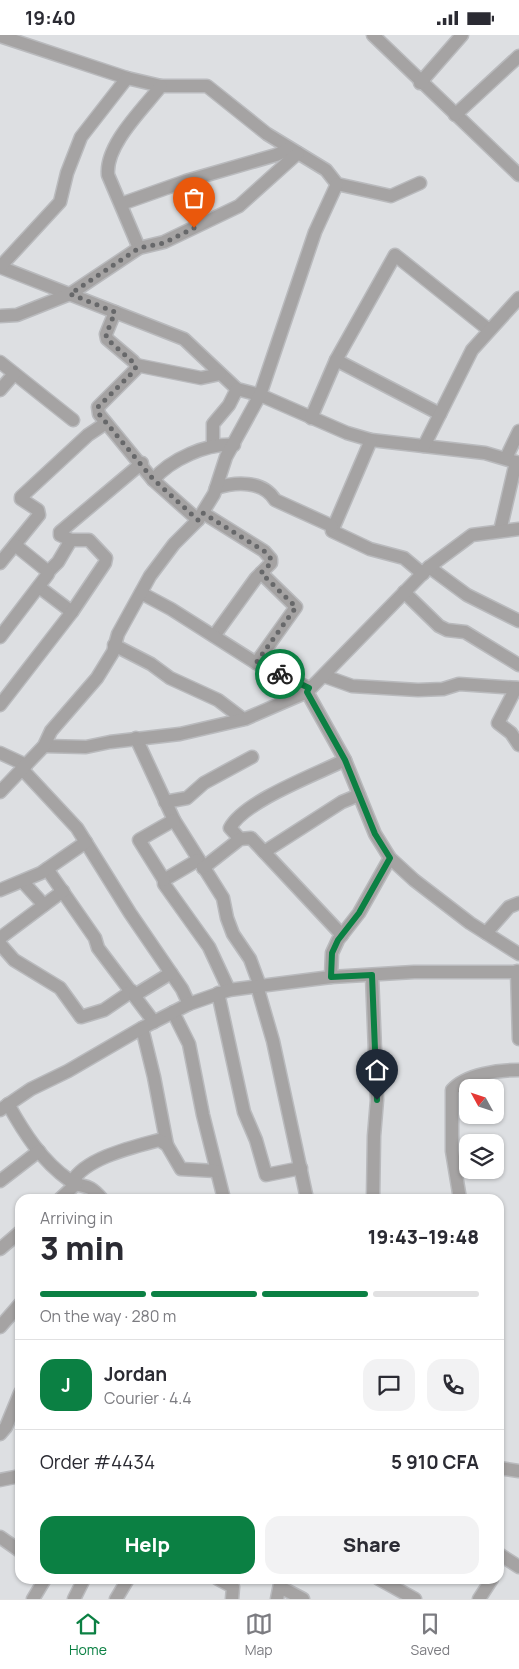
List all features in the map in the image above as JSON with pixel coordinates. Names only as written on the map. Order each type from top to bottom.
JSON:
[{"type":"street","points":[[373,35],[420,83],[519,175]]},
{"type":"street","points":[[420,83],[462,35]]},
{"type":"street","points":[[0,36],[31,40],[127,78],[161,86],[207,86],[267,134],[326,170],[337,184],[391,196],[420,183]]},
{"type":"street","points":[[455,115],[519,56]]},
{"type":"street","points":[[127,78],[81,137],[67,173],[60,202],[0,267],[188,341],[237,389],[260,395],[347,433],[371,439],[514,461]]},
{"type":"street","points":[[139,248],[108,175],[108,167],[113,149],[161,86]]},
{"type":"street","points":[[121,204],[173,185],[294,151]]},
{"type":"street","points":[[0,316],[17,315],[70,294],[139,248],[164,243],[239,206],[294,151]]},
{"type":"street","points":[[0,792],[44,746],[51,731],[97,678],[113,652],[114,645],[158,564],[200,516],[216,488],[226,457],[260,395],[315,233],[337,184]]},
{"type":"street","points":[[311,418],[336,360],[395,255],[489,330]]},
{"type":"street","points":[[424,446],[472,350],[519,298]]},
{"type":"street","points":[[115,312],[106,335],[107,339],[136,365],[202,378],[220,374]]},
{"type":"street","points":[[336,360],[440,414]]},
{"type":"street","points":[[0,362],[73,420]]},
{"type":"street","points":[[136,365],[135,370],[98,407],[99,414],[142,463],[153,479],[200,516],[264,551],[271,559],[271,563],[261,573],[214,636]]},
{"type":"street","points":[[0,390],[14,374]]},
{"type":"street","points":[[213,446],[213,425],[229,405],[237,389]]},
{"type":"street","points":[[0,563],[40,512],[21,499],[21,497],[88,435],[106,423]]},
{"type":"street","points":[[500,531],[519,431]]},
{"type":"street","points":[[371,439],[332,525],[332,531],[370,549],[404,558],[467,595],[519,621]]},
{"type":"street","points":[[153,479],[166,466],[213,446],[234,445]]},
{"type":"street","points":[[0,705],[72,612],[103,568],[106,558],[89,540],[71,540],[60,535],[60,532],[142,463]]},
{"type":"street","points":[[216,488],[243,482],[271,494],[275,500],[332,525]]},
{"type":"street","points":[[44,746],[86,747],[136,738],[180,734],[243,719],[308,690],[324,676],[344,653],[426,571],[472,535],[519,529]]},
{"type":"street","points":[[0,637],[39,587],[48,572],[58,562],[71,540]]},
{"type":"street","points":[[14,545],[48,572]]},
{"type":"street","points":[[256,663],[296,607],[261,573]]},
{"type":"street","points":[[39,587],[72,612]]},
{"type":"street","points":[[404,592],[439,626],[447,630],[465,632],[519,665]]},
{"type":"street","points":[[141,593],[256,663],[308,690],[345,760],[375,834],[390,858],[414,880],[519,955]]},
{"type":"street","points":[[114,645],[151,664],[170,678],[218,700],[243,719]]},
{"type":"street","points":[[324,676],[352,685],[442,689],[460,684],[518,688],[498,723],[511,733],[519,745]]},
{"type":"street","points":[[136,738],[174,819],[223,898],[226,918],[233,934],[250,959],[259,986],[306,1194]]},
{"type":"street","points":[[0,753],[24,767],[77,828],[189,1004]]},
{"type":"street","points":[[165,802],[187,798],[204,783],[252,757]]},
{"type":"street","points":[[240,839],[230,828],[238,817],[287,787],[345,760]]},
{"type":"street","points":[[264,852],[342,802],[359,795]]},
{"type":"street","points":[[174,819],[139,840],[164,880],[165,887],[210,947],[223,992],[244,1112],[256,1140],[266,1175],[301,1168]]},
{"type":"street","points":[[164,880],[201,864],[240,839],[251,838],[342,935]]},
{"type":"street","points":[[0,890],[23,882],[48,869],[86,843]]},
{"type":"street","points":[[331,977],[332,953],[342,935],[359,913],[390,858]]},
{"type":"street","points":[[48,869],[95,938],[98,948],[134,993],[154,1022]]},
{"type":"street","points":[[23,882],[44,905]]},
{"type":"street","points":[[0,938],[63,891]]},
{"type":"street","points":[[486,933],[509,907],[519,903]]},
{"type":"street","points":[[0,944],[14,959],[60,988],[81,1017],[104,1009],[171,973]]},
{"type":"street","points":[[98,1194],[93,1188],[74,1183],[55,1170],[4,1107],[142,1028],[189,1004],[223,992],[331,977],[414,972],[518,971],[519,1039]]},
{"type":"street","points":[[372,975],[377,1100],[373,1194]]},
{"type":"street","points":[[173,1012],[189,1043],[223,1194]]},
{"type":"street","points":[[142,1028],[167,1145],[181,1169],[216,1171]]},
{"type":"street","points":[[459,1194],[452,1151],[452,1090],[463,1081],[501,1072],[519,1070]]},
{"type":"street","points":[[64,1194],[84,1167],[125,1149],[159,1140],[167,1145]]},
{"type":"street","points":[[0,1181],[39,1151]]},
{"type":"street","points":[[0,1249],[15,1236]]},
{"type":"street","points":[[0,1327],[15,1310]]},
{"type":"street","points":[[0,1434],[6,1427],[15,1405]]},
{"type":"street","points":[[504,1470],[519,1471]]},
{"type":"street","points":[[0,1480],[15,1477]]},
{"type":"street","points":[[0,1537],[15,1548]]},
{"type":"street","points":[[504,1561],[519,1567]]},
{"type":"street","points":[[33,1599],[42,1584]]},
{"type":"street","points":[[74,1599],[82,1584]]},
{"type":"street","points":[[116,1599],[125,1584]]},
{"type":"street","points":[[227,1584],[233,1587],[232,1599]]},
{"type":"street","points":[[388,1584],[415,1599]]},
{"type":"street","points":[[479,1599],[489,1584]]},
{"type":"street","points":[[279,1588],[303,1599]]},
{"type":"way so far","points":[[194,228],[164,243],[139,248],[70,294],[115,312],[106,335],[107,339],[112,346],[136,365],[135,370],[98,407],[99,414],[142,463],[153,479],[182,507],[198,520],[203,513],[264,551],[271,559],[271,563],[261,573],[296,607],[295,611],[288,617],[256,663],[280,674]]},
{"type":"route","points":[[280,674],[309,688],[307,692],[345,760],[375,834],[390,858],[359,913],[338,940],[332,953],[331,967],[331,977],[372,975],[377,1100]]}]
